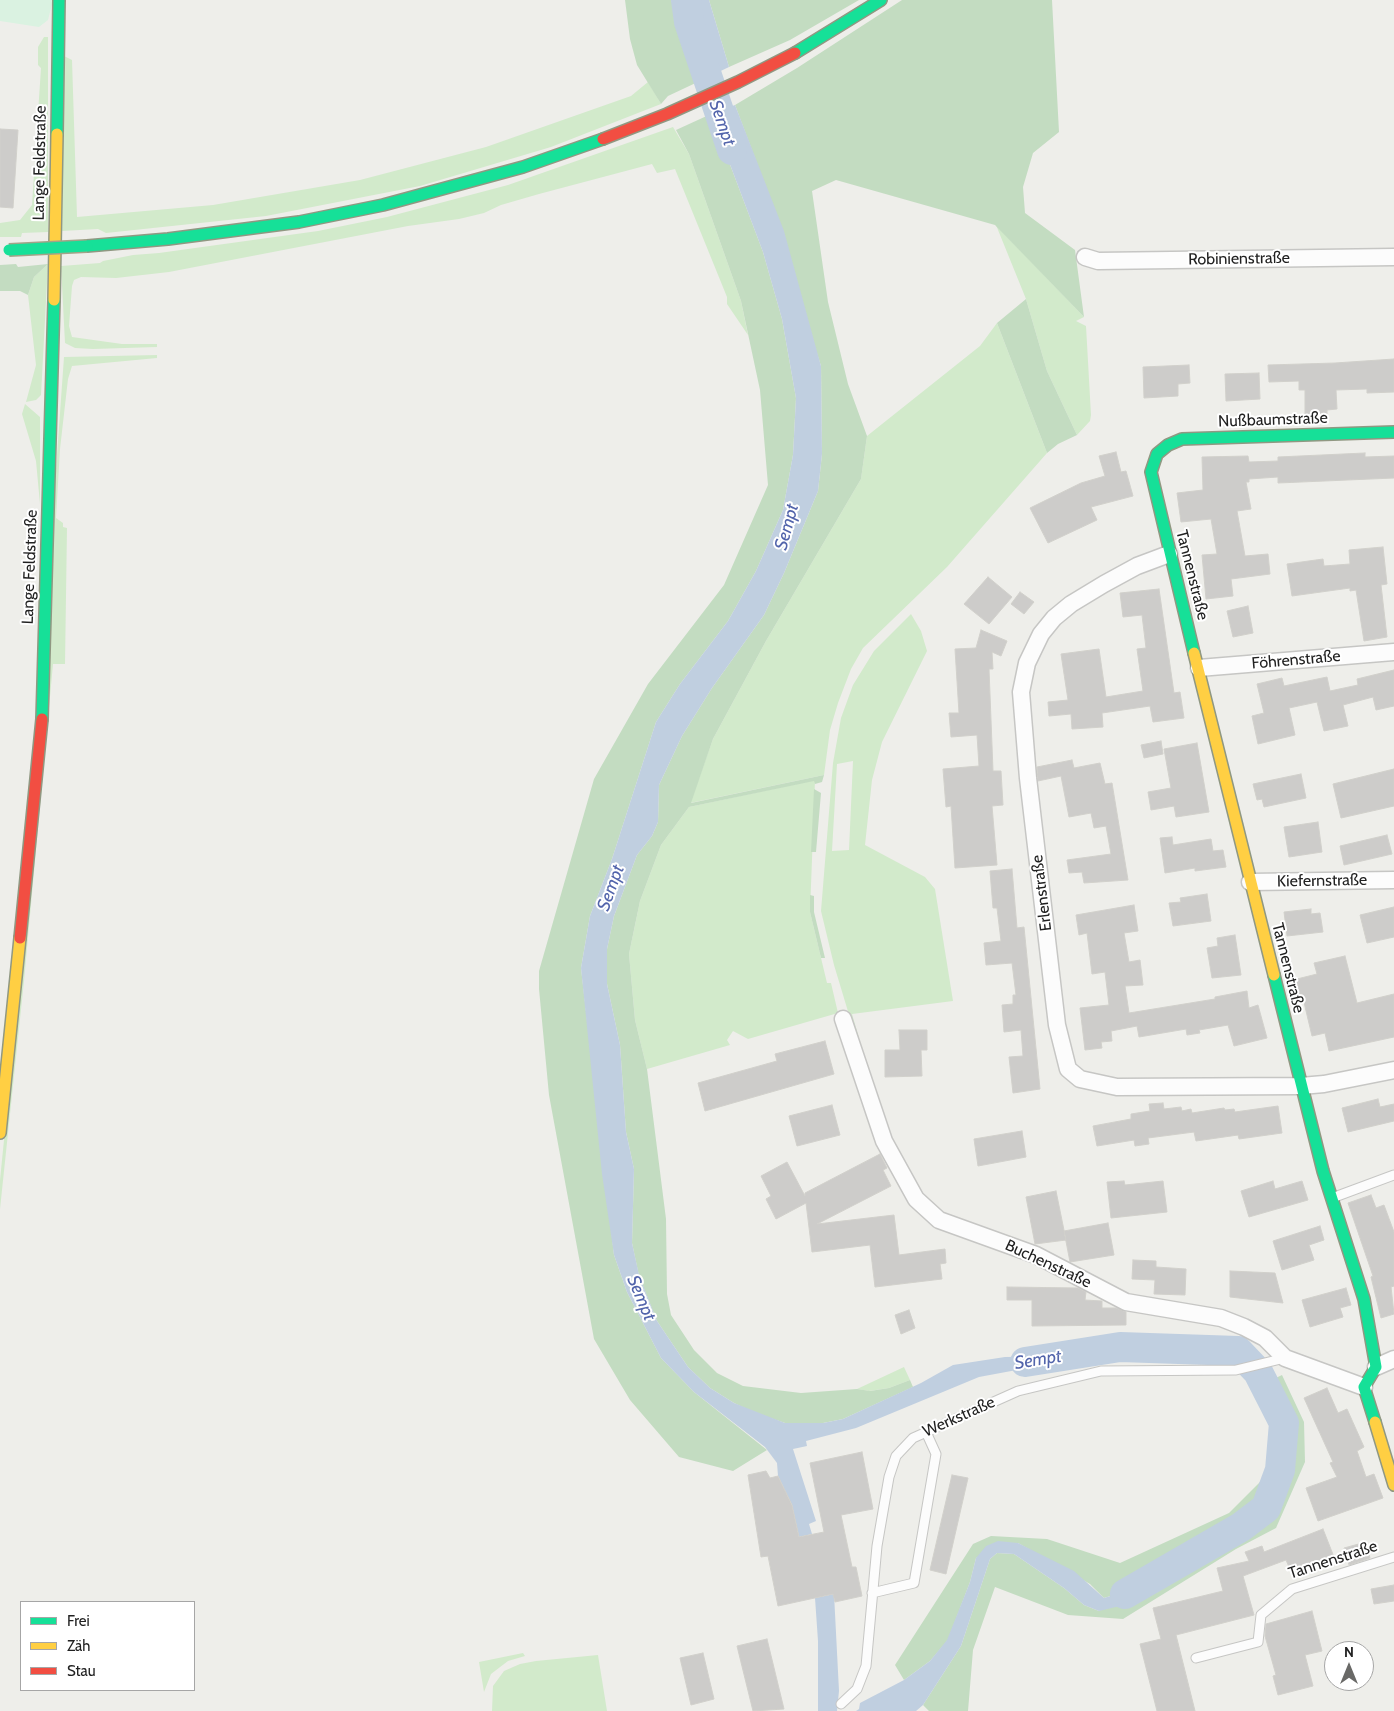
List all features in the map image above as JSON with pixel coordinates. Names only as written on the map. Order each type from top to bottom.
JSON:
[{"type":"street","name":"Lange Feldstraße","points":[[0,1133],[43,707],[53,342],[59,0]]},
{"type":"street","points":[[4,250],[87,246],[255,229],[383,205],[523,167],[627,130],[738,82],[791,55],[881,0]]},
{"type":"street","name":"Robinienstraße","points":[[1085,257],[1098,261],[1394,257]]},
{"type":"street","name":"Nußbaumstraße","points":[[1157,454],[1168,445],[1182,439],[1394,432]]},
{"type":"street","name":"Tannenstraße","points":[[1157,454],[1151,472],[1169,554],[1199,668],[1301,1086],[1332,1198],[1364,1299],[1376,1366]]},
{"type":"street","name":"Erlenstraße","points":[[1169,554],[1138,566],[1071,604],[1054,618],[1040,634],[1027,663],[1022,692],[1028,778],[1057,1025],[1068,1070],[1080,1079],[1117,1087],[1301,1086],[1324,1084],[1394,1070]]},
{"type":"street","name":"Föhrenstraße","points":[[1199,668],[1394,652]]},
{"type":"street","name":"Kiefernstraße","points":[[1250,882],[1394,880]]},
{"type":"street","name":"Buchenstraße","points":[[843,1019],[884,1141],[916,1199],[939,1220],[1036,1255],[1126,1302],[1221,1318],[1244,1327],[1265,1338],[1285,1358],[1364,1387]]},
{"type":"street","points":[[1394,1359],[1376,1366],[1364,1387],[1394,1485]]},
{"type":"lane","points":[[1332,1198],[1394,1175]]},
{"type":"lane","name":"Werkstraße","points":[[841,1704],[857,1689],[866,1666],[872,1592],[889,1477],[896,1456],[913,1438],[1018,1391],[1101,1371],[1236,1370],[1285,1358]]},
{"type":"lane","points":[[872,1592],[914,1583],[936,1454],[926,1432]]},
{"type":"lane","name":"Tannenstraße","points":[[1196,1658],[1258,1642],[1262,1615],[1292,1589],[1394,1557]]},
{"type":"green space","points":[[0,0],[53,0],[48,20],[39,27],[0,21]]},
{"type":"green space","points":[[625,0],[671,0],[702,80],[668,96],[661,104],[637,65],[630,39]]},
{"type":"green space","points":[[709,0],[859,0],[790,40],[729,67]]},
{"type":"green space","points":[[902,0],[1052,0],[1059,132],[1033,153],[1023,187],[1025,213],[1075,250],[1084,317],[995,225],[836,180],[812,191],[828,302],[848,384],[867,436],[861,479],[766,641],[713,739],[691,803],[824,775],[822,782],[815,784],[814,781],[689,807],[661,845],[640,901],[629,954],[635,1020],[647,1069],[666,1219],[667,1294],[671,1315],[694,1350],[717,1373],[743,1386],[801,1393],[857,1389],[870,1391],[889,1388],[910,1380],[913,1387],[843,1419],[823,1423],[785,1423],[734,1403],[710,1388],[688,1367],[657,1321],[639,1276],[632,1243],[634,1169],[626,1132],[620,1045],[607,984],[607,949],[614,916],[637,855],[652,836],[658,822],[659,785],[682,736],[712,688],[764,615],[784,573],[818,491],[822,454],[821,366],[756,161],[735,105],[797,68]]},
{"type":"green space","points":[[44,37],[48,37],[48,232],[22,233],[21,237],[0,237],[0,223],[20,220],[32,205],[41,68],[38,65],[38,47]]},
{"type":"green space","points":[[64,56],[72,60],[77,217],[213,205],[360,180],[486,147],[631,96],[648,82],[661,104],[551,147],[420,186],[266,216],[106,233],[98,229],[62,231]]},
{"type":"green space","points":[[711,114],[763,252],[782,319],[796,398],[793,455],[783,510],[756,571],[728,621],[680,684],[656,722],[612,859],[590,916],[581,968],[614,1255],[627,1292],[661,1358],[694,1392],[767,1450],[733,1471],[679,1457],[630,1400],[594,1339],[549,1095],[539,989],[539,971],[594,779],[648,684],[724,585],[768,485],[760,390],[741,301],[689,154],[676,130]]},
{"type":"green space","points":[[673,127],[689,154],[741,301],[748,335],[727,304],[727,297],[675,169],[657,173],[652,164],[539,194],[501,205],[484,213],[459,219],[408,226],[169,272],[116,278],[81,277],[74,280],[72,286],[69,326],[72,337],[122,344],[157,344],[157,347],[93,349],[75,348],[65,343],[61,266],[100,263],[133,255],[318,231],[387,217],[508,185]]},
{"type":"green space","points":[[996,225],[1084,317],[1076,321],[1086,326],[1091,415],[1090,421],[1077,435],[1047,371],[1026,299]]},
{"type":"green space","points":[[16,264],[18,267],[48,264],[34,277],[28,295],[20,291],[0,291],[0,265]]},
{"type":"green space","points":[[48,264],[41,395],[36,400],[26,402],[36,365],[28,295],[34,277]]},
{"type":"green space","points":[[1026,299],[1047,371],[1077,435],[1058,444],[1047,453],[997,323]]},
{"type":"green space","points":[[997,323],[1047,453],[947,567],[863,648],[851,669],[838,703],[830,730],[824,775],[690,803],[713,739],[766,641],[861,479],[867,436],[980,346]]},
{"type":"green space","points":[[157,355],[157,358],[72,366],[68,379],[60,449],[56,518],[63,523],[63,527],[67,528],[65,664],[53,664],[24,981],[0,1209],[0,1180],[18,1000],[64,357]]},
{"type":"green space","points":[[25,404],[40,417],[40,504],[36,461],[22,414]]},
{"type":"green space","points":[[911,614],[921,631],[927,651],[882,742],[872,780],[865,845],[925,877],[935,889],[953,1001],[852,1014],[859,1038],[856,1038],[834,965],[821,911],[833,763],[841,718],[853,685],[874,651]],"holes":[[[853,761],[849,850],[832,851],[837,764]]]},
{"type":"green space","points":[[815,780],[810,912],[827,983],[831,983],[838,1013],[748,1039],[733,1031],[727,1040],[730,1045],[647,1069],[635,1020],[629,954],[640,901],[661,845],[689,807]]},
{"type":"green space","points":[[814,789],[821,793],[816,852],[811,852]]},
{"type":"green space","points":[[810,895],[814,896],[814,912],[825,958],[821,958],[810,912]]},
{"type":"green space","points":[[904,1367],[910,1380],[889,1388],[869,1391],[857,1389]]},
{"type":"green space","points":[[1282,1375],[1304,1422],[1305,1462],[1276,1528],[1236,1549],[1123,1619],[1068,1615],[995,1587],[973,1650],[968,1711],[929,1711],[923,1705],[961,1646],[990,1559],[997,1553],[1014,1554],[1064,1588],[1084,1605],[1099,1611],[1157,1570],[1120,1593],[1104,1598],[1090,1584],[1018,1543],[976,1558],[970,1582],[948,1640],[930,1661],[904,1680],[895,1665],[973,1544],[991,1536],[1047,1539],[1120,1563],[1229,1513],[1264,1478],[1273,1437],[1266,1411],[1246,1380],[1259,1386]]},
{"type":"green space","points":[[523,1653],[525,1656],[508,1661],[491,1674],[484,1692],[479,1662]]},
{"type":"green space","points":[[598,1655],[607,1711],[492,1711],[493,1686],[504,1671],[520,1664],[536,1661]]},
{"type":"water","points":[[671,0],[709,0],[729,67],[702,80]]},
{"type":"water","points":[[735,105],[784,231],[821,366],[822,454],[818,491],[784,573],[764,615],[712,688],[682,736],[659,785],[658,822],[652,836],[637,855],[614,916],[607,949],[607,984],[620,1045],[626,1132],[634,1169],[632,1243],[639,1275],[657,1321],[688,1367],[710,1388],[734,1403],[785,1423],[823,1423],[843,1419],[921,1383],[953,1365],[1005,1357],[1064,1356],[1049,1364],[979,1377],[856,1428],[806,1441],[807,1446],[793,1449],[816,1521],[809,1524],[812,1534],[799,1537],[792,1505],[778,1476],[777,1463],[765,1447],[694,1392],[661,1358],[627,1292],[614,1255],[602,1174],[581,968],[590,916],[612,859],[656,722],[680,684],[728,621],[756,571],[783,510],[793,455],[796,398],[782,319],[763,252],[711,114]]},
{"type":"water","points":[[998,1541],[1018,1543],[1074,1571],[1104,1598],[1120,1593],[1157,1570],[1163,1577],[1124,1605],[1099,1611],[1084,1605],[1064,1588],[1014,1554],[997,1553],[990,1559],[961,1646],[923,1705],[916,1711],[856,1711],[859,1709],[860,1703],[904,1680],[930,1661],[947,1640],[970,1582],[976,1558],[986,1546]]},
{"type":"water","points":[[834,1594],[839,1691],[837,1711],[818,1711],[818,1641],[815,1598]]},
{"type":"building","points":[[0,129],[18,130],[13,208],[0,207]]},
{"type":"building","points":[[1394,359],[1394,392],[1367,393],[1367,389],[1336,390],[1337,409],[1327,410],[1327,420],[1305,421],[1305,390],[1299,390],[1299,381],[1269,382],[1268,365]]},
{"type":"building","points":[[1189,365],[1190,383],[1178,384],[1178,396],[1144,398],[1143,367]]},
{"type":"building","points":[[1259,373],[1260,399],[1226,401],[1225,374]]},
{"type":"building","points":[[1116,452],[1121,472],[1126,471],[1133,496],[1091,507],[1097,520],[1048,543],[1030,508],[1081,483],[1105,476],[1099,456]]},
{"type":"building","points":[[1365,453],[1365,457],[1394,456],[1394,478],[1278,483],[1278,477],[1249,479],[1249,482],[1246,482],[1251,509],[1237,511],[1245,556],[1268,554],[1270,574],[1231,579],[1233,596],[1206,599],[1202,555],[1217,554],[1211,519],[1181,522],[1177,493],[1203,490],[1202,457],[1248,456],[1249,462],[1278,461],[1278,457]]},
{"type":"building","points":[[1383,547],[1387,584],[1381,585],[1387,637],[1364,641],[1356,590],[1350,591],[1350,588],[1292,596],[1287,564],[1323,559],[1324,566],[1350,564],[1349,550]]},
{"type":"building","points":[[988,577],[1012,597],[989,624],[964,604]]},
{"type":"building","points":[[1159,589],[1174,693],[1180,692],[1184,718],[1153,722],[1150,706],[1102,713],[1103,727],[1072,729],[1071,714],[1049,716],[1048,702],[1068,700],[1061,654],[1099,649],[1106,697],[1143,691],[1137,649],[1146,648],[1142,615],[1123,617],[1120,593]]},
{"type":"building","points":[[1020,592],[1034,602],[1024,614],[1011,604]]},
{"type":"building","points":[[1248,606],[1253,633],[1233,637],[1227,611]]},
{"type":"building","points":[[981,630],[1007,641],[1001,656],[992,652],[993,669],[989,669],[993,771],[1001,771],[1003,805],[992,806],[997,865],[955,868],[951,806],[946,807],[943,769],[979,766],[977,735],[951,737],[949,713],[959,713],[955,649],[976,648]]},
{"type":"building","points":[[1394,670],[1394,706],[1376,710],[1373,697],[1343,705],[1348,726],[1324,731],[1317,702],[1289,708],[1295,735],[1258,744],[1252,716],[1264,713],[1257,684],[1282,678],[1284,686],[1327,677],[1330,691],[1358,685],[1357,679]]},
{"type":"building","points":[[1161,741],[1163,754],[1144,758],[1141,745]]},
{"type":"building","points":[[1197,743],[1209,812],[1176,817],[1174,806],[1151,810],[1148,792],[1171,788],[1164,749]]},
{"type":"building","points":[[1072,760],[1074,768],[1100,763],[1105,784],[1112,783],[1128,880],[1084,883],[1082,872],[1069,873],[1067,860],[1111,854],[1106,826],[1094,828],[1091,813],[1069,817],[1061,776],[1038,781],[1037,767]]},
{"type":"building","points":[[1394,769],[1394,806],[1341,818],[1333,784]]},
{"type":"building","points":[[1301,774],[1306,798],[1264,807],[1262,799],[1257,800],[1253,784]]},
{"type":"building","points":[[1318,822],[1322,852],[1289,857],[1284,827]]},
{"type":"building","points":[[1387,835],[1392,854],[1344,865],[1340,846]]},
{"type":"building","points":[[1172,837],[1173,845],[1211,839],[1213,851],[1223,850],[1226,867],[1195,871],[1195,868],[1165,873],[1160,838]]},
{"type":"building","points":[[1012,869],[1017,928],[1024,927],[1040,1089],[1013,1093],[1009,1057],[1023,1056],[1021,1030],[1004,1032],[1002,1005],[1013,1004],[1013,995],[1016,995],[1012,963],[986,965],[984,943],[1001,941],[997,908],[993,908],[990,871]]},
{"type":"building","points":[[1207,894],[1211,921],[1173,926],[1169,903],[1181,902],[1180,898]]},
{"type":"building","points":[[1134,905],[1138,931],[1124,933],[1129,962],[1140,960],[1143,985],[1125,986],[1129,1013],[1215,999],[1215,997],[1247,991],[1249,1008],[1258,1005],[1267,1038],[1234,1046],[1228,1025],[1199,1030],[1200,1033],[1187,1035],[1186,1029],[1139,1037],[1137,1026],[1111,1031],[1112,1041],[1101,1042],[1102,1048],[1085,1050],[1080,1008],[1109,1005],[1105,972],[1092,974],[1087,933],[1079,935],[1076,915]]},
{"type":"building","points":[[1394,907],[1394,937],[1367,943],[1360,915]]},
{"type":"building","points":[[1311,909],[1311,914],[1320,913],[1323,932],[1287,936],[1284,912]]},
{"type":"building","points":[[1235,935],[1241,975],[1212,978],[1207,948],[1218,946],[1217,938]]},
{"type":"building","points":[[1345,956],[1357,1003],[1394,994],[1394,1037],[1329,1051],[1325,1033],[1312,1036],[1302,994],[1293,996],[1289,981],[1317,974],[1314,963]]},
{"type":"building","points":[[899,1030],[927,1030],[927,1050],[921,1050],[922,1076],[885,1077],[885,1050],[900,1050]]},
{"type":"building","points":[[825,1041],[834,1074],[705,1111],[698,1083],[777,1061],[775,1054]]},
{"type":"building","points":[[1378,1099],[1380,1107],[1394,1104],[1394,1121],[1348,1132],[1342,1108]]},
{"type":"building","points":[[1163,1103],[1164,1109],[1181,1107],[1182,1111],[1191,1109],[1192,1113],[1224,1108],[1225,1110],[1234,1109],[1235,1112],[1278,1106],[1282,1133],[1239,1139],[1238,1135],[1196,1141],[1194,1132],[1148,1138],[1149,1144],[1135,1146],[1134,1140],[1097,1146],[1093,1126],[1131,1119],[1131,1114],[1150,1111],[1149,1104]]},
{"type":"building","points":[[832,1105],[840,1135],[797,1146],[789,1116]]},
{"type":"building","points":[[1022,1131],[1026,1157],[978,1166],[974,1139]]},
{"type":"building","points":[[880,1154],[887,1168],[883,1170],[891,1186],[817,1224],[894,1215],[899,1255],[945,1249],[946,1263],[940,1264],[942,1279],[875,1287],[870,1245],[812,1252],[806,1203],[776,1219],[766,1199],[771,1196],[761,1176],[787,1162],[805,1196],[805,1193]]},
{"type":"building","points":[[1124,1181],[1125,1185],[1163,1181],[1167,1212],[1111,1218],[1107,1182]]},
{"type":"building","points":[[1273,1181],[1275,1189],[1302,1181],[1308,1200],[1249,1217],[1241,1191]]},
{"type":"building","points":[[1056,1191],[1066,1240],[1035,1244],[1026,1197]]},
{"type":"building","points":[[1371,1195],[1376,1208],[1384,1205],[1394,1232],[1394,1286],[1391,1287],[1394,1314],[1381,1318],[1371,1277],[1373,1276],[1348,1203]]},
{"type":"building","points":[[1108,1223],[1114,1255],[1070,1262],[1064,1231]]},
{"type":"building","points":[[1320,1226],[1324,1240],[1309,1245],[1314,1260],[1282,1270],[1273,1241]]},
{"type":"building","points":[[1133,1260],[1156,1261],[1156,1267],[1186,1269],[1185,1295],[1154,1294],[1155,1280],[1132,1279]]},
{"type":"building","points":[[1230,1271],[1275,1273],[1283,1303],[1230,1297]]},
{"type":"building","points":[[1007,1287],[1078,1288],[1086,1292],[1085,1300],[1102,1301],[1102,1308],[1116,1308],[1126,1312],[1126,1325],[1032,1326],[1032,1300],[1007,1300]]},
{"type":"building","points":[[1346,1288],[1351,1305],[1340,1308],[1343,1317],[1310,1327],[1302,1300]]},
{"type":"building","points":[[909,1310],[915,1328],[901,1334],[895,1315]]},
{"type":"building","points":[[1327,1388],[1338,1413],[1347,1409],[1364,1447],[1357,1451],[1366,1477],[1374,1474],[1383,1498],[1318,1521],[1306,1488],[1337,1477],[1330,1463],[1333,1462],[1304,1398]]},
{"type":"building","points":[[862,1452],[873,1509],[841,1515],[852,1567],[856,1567],[862,1596],[835,1602],[833,1594],[778,1606],[768,1556],[761,1557],[748,1475],[766,1471],[770,1478],[778,1476],[792,1505],[799,1537],[824,1532],[810,1463]]},
{"type":"building","points":[[952,1475],[968,1478],[946,1574],[930,1570]]},
{"type":"building","points":[[1323,1529],[1334,1557],[1292,1574],[1286,1560],[1243,1576],[1254,1615],[1176,1635],[1195,1711],[1157,1711],[1140,1644],[1161,1639],[1153,1608],[1223,1591],[1217,1568],[1249,1561],[1245,1552],[1262,1546],[1264,1552]]},
{"type":"building","points":[[1366,1542],[1370,1558],[1349,1565],[1344,1548]]},
{"type":"building","points":[[1394,1585],[1394,1601],[1374,1604],[1371,1589]]},
{"type":"building","points":[[1312,1611],[1322,1651],[1305,1655],[1313,1686],[1278,1695],[1273,1676],[1276,1675],[1265,1636],[1266,1624]]},
{"type":"building","points":[[767,1639],[784,1709],[753,1711],[737,1646]]},
{"type":"building","points":[[703,1653],[714,1699],[691,1705],[680,1658]]},
{"type":"waterway","name":"Sempt","points":[[686,0],[689,22],[732,150]]},
{"type":"waterway","name":"Sempt","points":[[1025,1362],[1120,1347],[1238,1351],[1258,1372],[1284,1423],[1280,1470],[1266,1508],[1241,1527],[1125,1594]]},
{"type":"traffic: fast","points":[[57,134],[59,0]]},
{"type":"traffic: fast","points":[[795,53],[881,0]]},
{"type":"traffic: fast","points":[[87,246],[168,239],[299,222],[383,205],[523,167],[603,139]]},
{"type":"traffic: fast","points":[[9,250],[87,246]]},
{"type":"traffic: fast","points":[[42,719],[54,300]]},
{"type":"traffic: fast","points":[[1194,653],[1151,472],[1157,454],[1168,445],[1182,439],[1394,432]]},
{"type":"traffic: fast","points":[[1274,975],[1323,1171],[1364,1299],[1376,1367],[1364,1387],[1375,1422]]},
{"type":"traffic: slow","points":[[54,300],[57,134]]},
{"type":"traffic: slow","points":[[1194,653],[1274,975]]},
{"type":"traffic: slow","points":[[0,1133],[20,938]]},
{"type":"traffic: slow","points":[[1375,1422],[1394,1485]]},
{"type":"traffic: jam","points":[[603,139],[667,114],[738,82],[795,53]]},
{"type":"traffic: jam","points":[[20,938],[42,719]]}]
